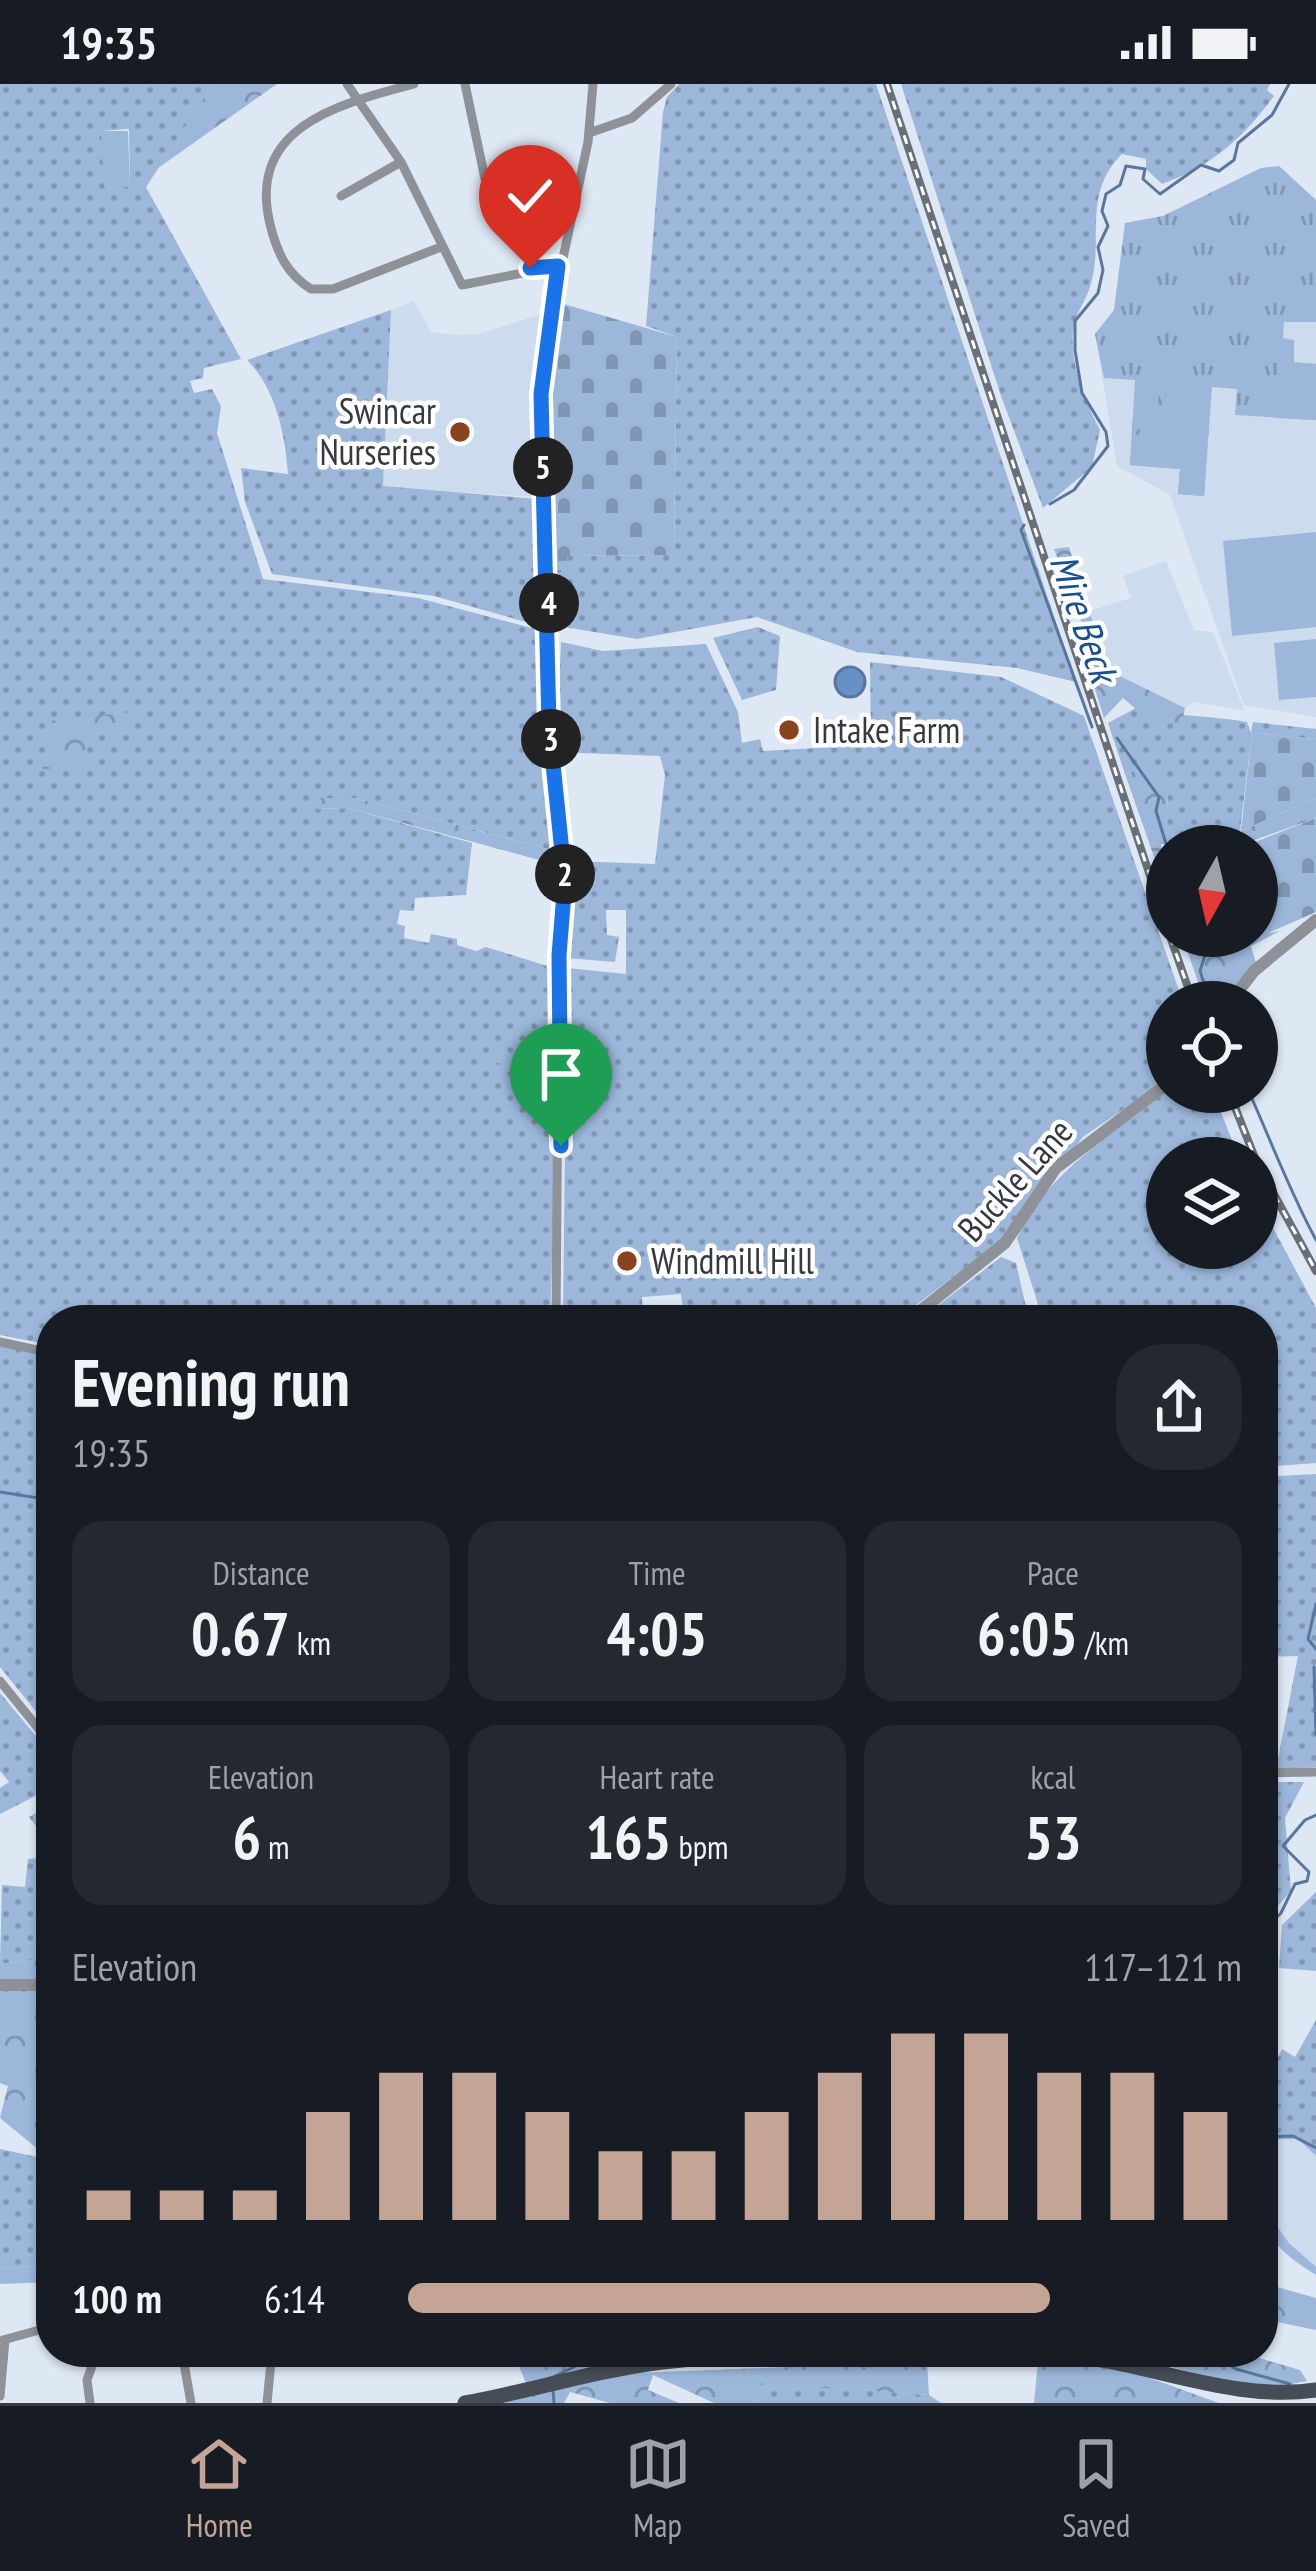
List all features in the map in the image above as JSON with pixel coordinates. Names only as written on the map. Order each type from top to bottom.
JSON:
[{"type":"main road","points":[[465,2403],[639,2367]]},
{"type":"main road","points":[[1114,2367],[1228,2397],[1308,2392]]},
{"type":"street","points":[[347,84],[401,162],[454,278],[470,287],[558,266]]},
{"type":"street","points":[[414,84],[359,98],[285,137],[274,154],[266,210],[278,256],[310,290],[333,289],[441,247]]},
{"type":"street","points":[[465,84],[485,179]]},
{"type":"street","points":[[556,1305],[559,955],[565,881],[549,725],[541,394],[549,309],[589,133],[592,84]]},
{"type":"street","points":[[589,133],[632,118],[670,84]]},
{"type":"street","points":[[341,196],[401,162]]},
{"type":"street","points":[[1246,981],[1316,920]]},
{"type":"street","name":"Buckle Lane","points":[[928,1305],[1006,1243],[1056,1168],[1146,1100]]},
{"type":"street","points":[[0,1342],[36,1350]]},
{"type":"street","points":[[0,1681],[36,1725]]},
{"type":"street","points":[[1278,1773],[1316,1772]]},
{"type":"street","points":[[0,1985],[36,1985]]},
{"type":"street","points":[[0,2396],[3,2340],[36,2331]]},
{"type":"street","points":[[90,2403],[87,2380],[92,2367]]},
{"type":"street","points":[[185,2367],[191,2403]]},
{"type":"street","points":[[267,2403],[271,2367]]},
{"type":"shaded area","points":[[1279,166],[1316,200],[1316,717],[1244,705],[1170,495],[1117,466],[1095,334],[1114,310],[1125,223],[1163,216],[1261,168]]},
{"type":"shaded area","name":"Swincar Nurseries","points":[[414,301],[431,332],[455,335],[479,334],[542,314],[533,377],[534,497],[383,487],[391,310]]},
{"type":"shaded area","points":[[1166,561],[1194,630],[1213,632],[1244,710],[1192,702],[1185,708],[1108,670],[1089,611],[1131,598],[1123,576]]},
{"type":"shaded area","points":[[1298,2139],[1316,2156],[1316,2267],[1278,2227],[1278,2140]]},
{"type":"green space","points":[[0,84],[214,84],[146,187],[241,359],[204,368],[203,378],[190,381],[194,393],[212,389],[221,406],[217,433],[263,579],[418,598],[543,631],[541,744],[559,852],[355,798],[318,809],[348,808],[472,843],[466,895],[415,898],[414,911],[400,910],[397,924],[405,926],[404,938],[429,943],[431,934],[457,939],[457,945],[476,951],[486,947],[554,968],[558,1074],[550,1305],[36,1305],[36,1342],[0,1335]],"holes":[[[129,130],[130,186],[101,131]]]},
{"type":"green space","points":[[214,84],[277,84],[154,171]]},
{"type":"green space","points":[[679,84],[876,84],[1076,682],[1017,668],[857,652],[757,617],[637,639],[558,626],[554,570],[567,570],[565,556],[674,555],[677,337],[646,326],[663,112],[667,97]]},
{"type":"green space","points":[[901,84],[1270,84],[1267,90],[1274,96],[1250,125],[1197,168],[1162,184],[1146,169],[1146,159],[1122,154],[1109,170],[1098,201],[1090,287],[1073,331],[1076,369],[1100,430],[1092,467],[1043,508],[1001,396]]},
{"type":"green space","points":[[101,131],[128,131],[130,187],[104,186]]},
{"type":"green space","points":[[1279,166],[1316,200],[1316,322],[1284,322],[1283,338],[1294,340],[1294,362],[1316,364],[1316,420],[1235,415],[1237,389],[1212,387],[1204,496],[1178,494],[1180,469],[1130,465],[1135,380],[1104,378],[1095,334],[1114,310],[1125,223],[1163,216],[1261,168]]},
{"type":"green space","points":[[557,302],[677,337],[674,555],[567,556],[567,570],[554,570],[555,459],[548,458]]},
{"type":"green space","points":[[391,310],[383,486],[538,499],[534,517],[541,623],[434,596],[272,574],[245,502],[241,468],[288,474],[287,459],[272,398],[247,360]]},
{"type":"green space","points":[[1280,362],[1316,364],[1316,420],[1277,418]]},
{"type":"green space","points":[[1136,380],[1160,382],[1156,430],[1132,429]]},
{"type":"green space","points":[[1166,383],[1211,387],[1204,496],[1178,494],[1180,469],[1130,465],[1132,441],[1163,443]]},
{"type":"green space","points":[[1316,532],[1316,627],[1232,636],[1223,541]]},
{"type":"green space","points":[[1069,547],[1108,670],[1185,708],[1182,721],[1157,727],[1123,698],[1104,718],[1081,644],[1088,639],[1054,549]]},
{"type":"green space","points":[[758,627],[780,636],[776,690],[742,700],[713,638]]},
{"type":"green space","points":[[1316,639],[1316,697],[1279,700],[1274,643]]},
{"type":"green space","points":[[561,642],[603,651],[706,644],[738,712],[742,743],[760,739],[763,751],[871,745],[870,662],[1001,677],[1084,716],[1146,895],[1146,957],[1167,957],[1176,981],[1146,981],[1146,1094],[1083,1137],[1003,1238],[916,1305],[682,1305],[681,1294],[642,1297],[642,1305],[563,1305],[567,968],[626,974],[626,910],[606,910],[607,935],[619,937],[615,962],[567,958],[569,861],[655,864],[665,775],[660,756],[556,752]]},
{"type":"green space","points":[[1136,708],[1247,722],[1251,733],[1253,722],[1316,729],[1316,739],[1252,733],[1241,825],[1166,825],[1168,793],[1149,767],[1125,774],[1108,723]]},
{"type":"green space","points":[[131,712],[126,725],[90,738],[80,766],[43,769],[48,721]]},
{"type":"green space","points":[[1252,733],[1316,739],[1316,798],[1255,825],[1242,825]]},
{"type":"green space","points":[[1149,766],[1168,793],[1166,825],[1146,825],[1146,834],[1125,774]]},
{"type":"green space","points":[[315,798],[355,798],[559,852],[561,866],[348,808],[317,809]]},
{"type":"green space","points":[[1316,798],[1316,818],[1278,832],[1278,825],[1255,825]]},
{"type":"green space","points":[[1316,818],[1316,912],[1278,929],[1278,833]]},
{"type":"green space","points":[[1189,957],[1254,957],[1256,963],[1242,981],[1198,981]]},
{"type":"green space","points":[[546,966],[554,968],[558,1074],[486,1061],[487,1054],[543,1064],[550,1057]]},
{"type":"green space","points":[[1146,1107],[1146,1113],[1221,1113],[1231,1137],[1146,1137],[1146,1269],[1278,1269],[1278,1237],[1316,1308],[1316,1463],[1278,1466],[1278,1305],[1038,1305],[1017,1238],[1064,1173]]},
{"type":"green space","points":[[1001,1257],[1016,1263],[1026,1305],[939,1305]]},
{"type":"green space","points":[[0,1346],[36,1354],[36,1711],[0,1667]]},
{"type":"green space","points":[[1316,1474],[1316,1767],[1278,1769],[1298,1656],[1278,1657],[1278,1476]]},
{"type":"green space","points":[[0,1693],[36,1736],[36,1796],[0,1814],[0,1788],[9,1782],[0,1771]]},
{"type":"green space","points":[[1278,1782],[1304,1782],[1285,1818],[1291,1891],[1278,1906]]},
{"type":"green space","points":[[36,1858],[36,1960],[0,1964],[2,1885],[25,1887],[28,1859]]},
{"type":"green space","points":[[1316,1892],[1316,1971],[1279,1968],[1282,1925]]},
{"type":"green space","points":[[36,1960],[36,1980],[0,1980],[0,1964]]},
{"type":"green space","points":[[0,1989],[36,1990],[36,2148],[0,2118],[8,2086],[0,2083]]},
{"type":"green space","points":[[1316,2020],[1316,2156],[1298,2139],[1278,2140],[1278,2057],[1282,2049],[1295,2057]]},
{"type":"green space","points":[[0,2149],[36,2157],[36,2265],[0,2269]]},
{"type":"green space","points":[[1278,2227],[1316,2267],[1316,2275],[1278,2244]]},
{"type":"green space","points":[[36,2265],[36,2283],[0,2284],[0,2269]]},
{"type":"green space","points":[[1278,2287],[1316,2298],[1316,2330],[1278,2322]]},
{"type":"green space","points":[[1278,2364],[1300,2370],[1307,2381],[1259,2390],[1172,2367]]},
{"type":"green space","points":[[519,2367],[619,2367],[526,2383]]},
{"type":"green space","points":[[927,2367],[929,2395],[752,2383],[756,2403],[714,2403],[653,2375],[648,2390],[679,2403],[610,2403],[570,2392],[564,2403],[478,2403],[630,2373]]},
{"type":"green space","points":[[1038,2367],[1100,2367],[1125,2369],[1219,2403],[1034,2403]]},
{"type":"green space","points":[[750,2382],[929,2395],[941,2403],[756,2403]]},
{"type":"water","points":[[850,667],[865,682],[850,697],[835,682]]},
{"type":"waterway","name":"Mire Beck","points":[[1050,504],[1074,490],[1108,446],[1106,432],[1082,393],[1075,350],[1075,321],[1098,293],[1103,270],[1098,247],[1108,226],[1102,211],[1106,194],[1120,185],[1126,166],[1145,169],[1143,179],[1160,194],[1201,165],[1219,171],[1234,160],[1238,143],[1272,115],[1289,84]]},
{"type":"waterway","name":"Mire Beck","points":[[1024,525],[1021,530],[1092,727]]},
{"type":"waterway","name":"Mire Beck","points":[[1117,738],[1159,797],[1156,811],[1160,825]]},
{"type":"waterway","name":"Mire Beck","points":[[1203,981],[1200,971],[1204,957]]},
{"type":"waterway","name":"Mire Beck","points":[[1258,1113],[1316,1240]]},
{"type":"waterway","points":[[0,1492],[36,1498]]},
{"type":"waterway","name":"Mire Beck","points":[[1316,1604],[1308,1639],[1316,1649]]},
{"type":"waterway","name":"Mire Beck","points":[[1314,1667],[1316,1734]]},
{"type":"waterway","name":"Mire Beck","points":[[1278,1916],[1295,1884],[1307,1881],[1309,1872],[1283,1846],[1305,1820],[1316,1815]]},
{"type":"waterway","points":[[1278,2136],[1293,2136],[1316,2148]]},
{"type":"waterway","points":[[553,2377],[574,2367]]},
{"type":"waterway","points":[[1233,2367],[1290,2384]]},
{"type":"waterway","points":[[553,2389],[554,2403]]},
{"type":"railway","points":[[887,84],[1146,864]]},
{"type":"railway","points":[[1177,957],[1186,981]]},
{"type":"railway","points":[[1237,1113],[1247,1137]]},
{"type":"railway","points":[[1278,1201],[1316,1271]]},
{"type":"place","name":"Swincar Nurseries","points":[[460,432]]},
{"type":"place","name":"Intake Farm","points":[[789,730]]},
{"type":"place","name":"Windmill Hill","points":[[627,1261]]},
{"type":"route","points":[[530,268],[558,266],[542,356],[541,394],[549,725],[565,860],[559,955],[561,1146]]}]
